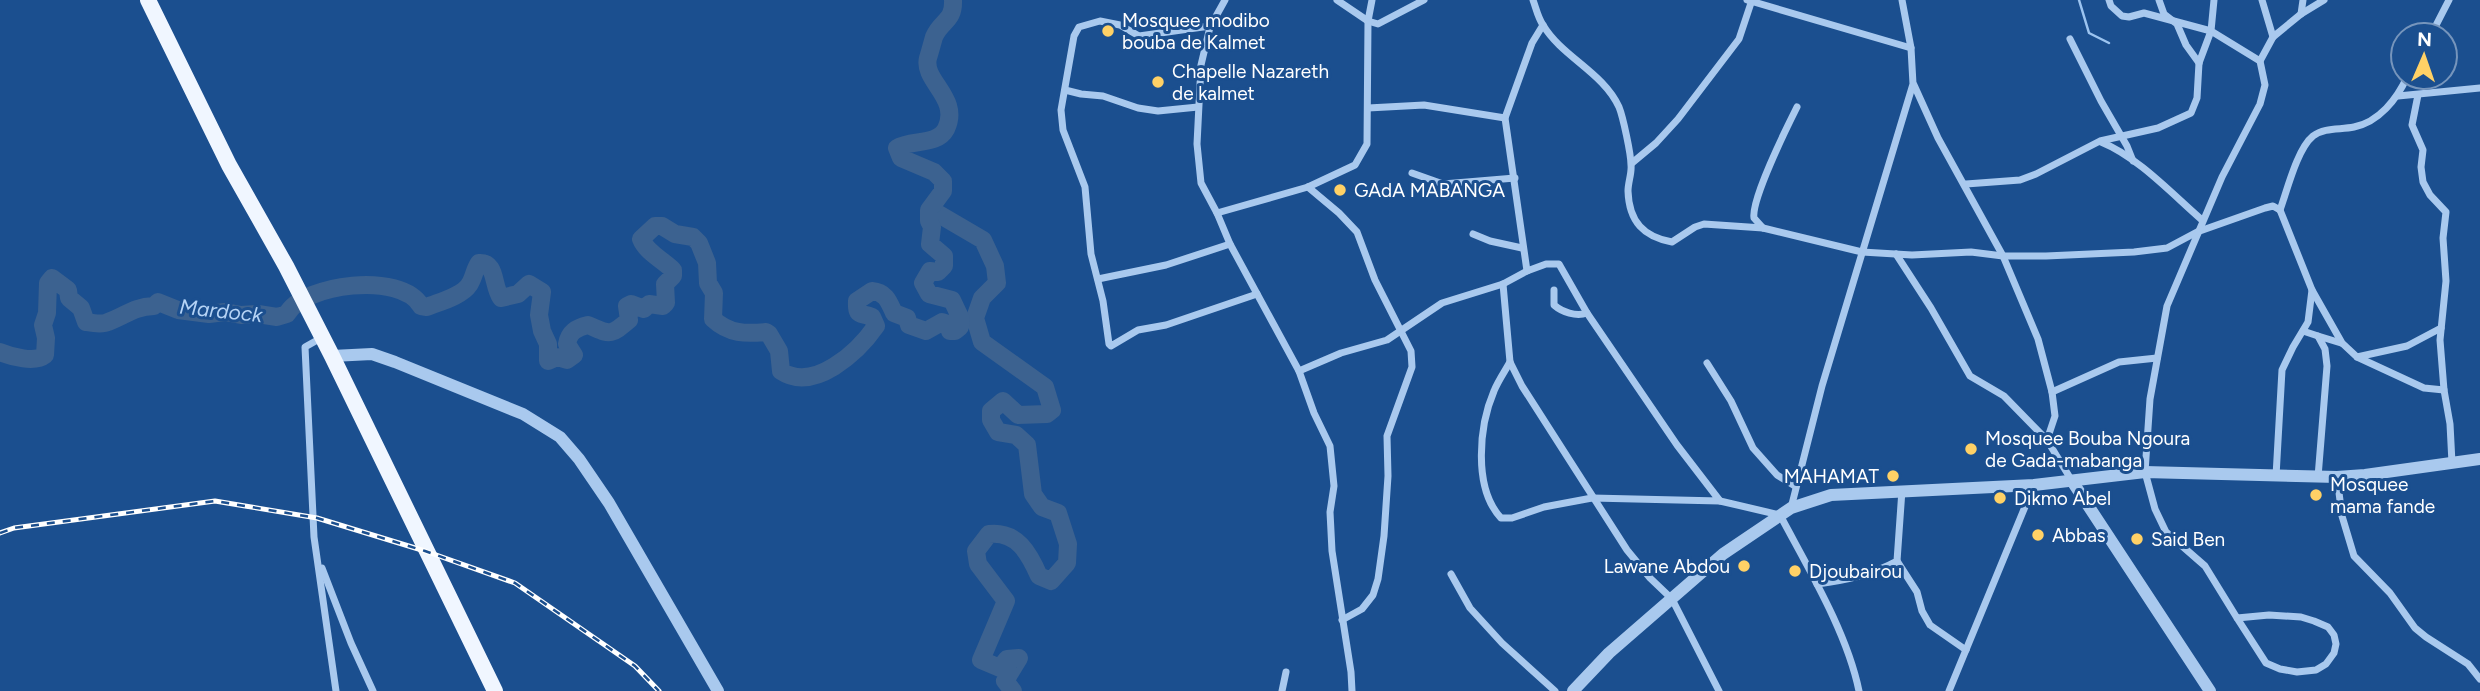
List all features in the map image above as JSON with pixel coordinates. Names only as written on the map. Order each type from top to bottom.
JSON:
[{"type":"main road","points":[[148,0],[229,165],[286,266],[332,356],[495,691]]},
{"type":"street","points":[[1225,0],[1210,26],[1200,65],[1196,144],[1200,183],[1299,372],[1314,414],[1330,446],[1334,486],[1330,512],[1332,551],[1352,691]]},
{"type":"street","points":[[1337,0],[1368,21],[1378,24],[1424,0]]},
{"type":"street","points":[[1217,213],[1308,187],[1355,165],[1367,144],[1368,21],[1372,0]]},
{"type":"street","points":[[1533,0],[1543,25],[1566,51],[1599,79],[1619,107],[1632,163],[1628,192],[1632,211],[1641,230],[1654,239],[1672,242],[1695,227],[1704,225],[1763,228],[1862,252],[1971,252],[2003,256],[2134,252],[2167,248],[2197,232],[2273,206],[2280,210],[2312,290],[2342,343],[2357,357],[2424,387],[2444,390]]},
{"type":"street","points":[[1902,0],[1913,84],[1938,138],[1966,184],[2003,256],[2038,339],[2052,392],[2054,416],[2047,440]]},
{"type":"street","points":[[2109,0],[2111,6],[2122,16],[2144,13],[2211,31],[2260,61]]},
{"type":"street","points":[[2160,0],[2168,18],[2177,24],[2186,46],[2199,63]]},
{"type":"street","points":[[1966,184],[2020,180],[2100,141],[2158,128],[2191,113],[2197,98],[2199,63],[2211,31],[2214,0]]},
{"type":"street","points":[[2262,0],[2273,37]]},
{"type":"street","points":[[2301,14],[2303,0]]},
{"type":"street","points":[[2236,618],[2269,615],[2301,617],[2314,621],[2328,627],[2334,635],[2334,653],[2326,664],[2316,670],[2297,672],[2266,663],[2236,618],[2205,566],[2166,532],[2155,509],[2145,472],[2150,399],[2166,306],[2202,220],[2260,104],[2265,85],[2260,61],[2273,37],[2323,0]]},
{"type":"street","points":[[2438,21],[2449,0]]},
{"type":"street","points":[[1632,163],[1656,143],[1678,119],[1738,39],[1750,1],[1910,48]]},
{"type":"street","points":[[1210,26],[1139,36],[1120,25],[1100,21],[1079,27],[1074,36],[1061,110],[1063,130],[1085,187],[1091,254],[1111,346],[1138,330],[1166,325],[1257,294]]},
{"type":"street","points":[[1527,271],[1505,118],[1532,43],[1543,25]]},
{"type":"street","points":[[2070,39],[2133,161]]},
{"type":"street","points":[[1859,691],[1847,653],[1786,512],[1913,84]]},
{"type":"street","points":[[2398,96],[2480,88]]},
{"type":"street","points":[[1065,90],[1103,96],[1138,108],[1157,111],[1198,107]]},
{"type":"street","points":[[2280,210],[2309,139],[2330,129],[2355,127],[2371,122],[2400,91]]},
{"type":"street","points":[[2418,95],[2412,125],[2423,150],[2423,182],[2430,195],[2446,212],[2443,238],[2446,281],[2441,328],[2452,463]]},
{"type":"street","points":[[1368,108],[1424,104],[1505,118]]},
{"type":"street","points":[[1763,228],[1754,219],[1753,210],[1797,107]]},
{"type":"street","points":[[2100,141],[2133,161],[2202,220]]},
{"type":"street","points":[[1412,173],[1443,184],[1515,178]]},
{"type":"street","points":[[1308,187],[1339,213],[1356,232],[1375,280],[1410,351],[1412,367],[1387,436],[1388,476],[1378,579],[1373,595],[1362,609],[1342,620]]},
{"type":"street","points":[[1473,234],[1522,248]]},
{"type":"street","points":[[1098,279],[1166,265],[1230,244]]},
{"type":"street","points":[[1896,254],[1970,376],[2004,396],[2047,440],[2210,691]]},
{"type":"street","points":[[1299,372],[1341,353],[1387,340],[1442,303],[1503,284],[1546,264],[1559,264],[1587,313],[1677,445],[1720,502]]},
{"type":"street","points":[[1503,284],[1510,362],[1522,386],[1627,550],[1672,599],[1719,691]]},
{"type":"street","points":[[1554,290],[1554,305],[1578,315],[1587,313]]},
{"type":"street","points":[[2276,477],[2282,370],[2308,322],[2312,290]]},
{"type":"street","points":[[2357,357],[2407,346],[2441,328]]},
{"type":"street","points":[[2303,331],[2342,343]]},
{"type":"street","points":[[319,334],[305,347],[314,537],[335,691]]},
{"type":"street","points":[[2318,336],[2325,349],[2327,366],[2318,477]]},
{"type":"street","points":[[332,356],[372,354],[395,362],[523,414],[560,437],[579,459],[609,503],[718,691]]},
{"type":"street","points":[[2052,392],[2119,362],[2157,358]]},
{"type":"street","points":[[1510,362],[1494,390],[1479,458],[1492,508],[1501,518],[1512,518],[1545,507],[1592,498],[1720,502],[1786,512]]},
{"type":"street","points":[[1707,363],[1731,401],[1753,448],[1777,475],[1795,486]]},
{"type":"street","points":[[1573,691],[1609,653],[1723,554],[1786,512],[1831,495],[2034,485],[2145,472],[2337,477],[2480,459]]},
{"type":"street","points":[[2337,477],[2342,516],[2354,556],[2390,593],[2415,628],[2468,664],[2480,680]]},
{"type":"street","points":[[1949,691],[2034,485]]},
{"type":"street","points":[[1902,490],[1897,562],[1917,592],[1922,611],[1930,625],[1966,650]]},
{"type":"street","points":[[318,557],[351,643],[373,691]]},
{"type":"street","points":[[1817,584],[1873,573],[1897,562]]},
{"type":"street","points":[[1451,575],[1470,608],[1502,643],[1555,691]]},
{"type":"street","points":[[1282,691],[1286,672]]},
{"type":"waterway","name":"Mardock","points":[[0,352],[30,359],[45,355],[46,338],[43,325],[47,313],[48,283],[52,278],[68,290],[69,298],[81,308],[86,322],[100,324],[135,310],[154,306],[158,302],[178,310],[209,314],[225,312],[277,317],[287,314],[312,295],[352,286],[394,288],[410,295],[421,306],[427,307],[466,289],[479,263],[489,266],[501,298],[518,294],[529,284],[542,292],[539,315],[548,344],[548,361],[557,357],[567,360],[574,355],[567,344],[569,336],[577,329],[588,325],[605,332],[613,331],[629,320],[627,306],[631,304],[644,309],[649,304],[663,306],[666,303],[665,284],[673,276],[673,270],[651,252],[641,239],[655,226],[662,226],[675,234],[693,237],[699,243],[707,263],[708,283],[714,293],[713,319],[732,330],[769,334],[779,351],[781,371],[794,376],[807,377],[821,373],[858,347],[876,326],[872,317],[858,312],[857,306],[857,301],[872,291],[884,296],[894,313],[907,318],[909,325],[926,331],[942,322],[948,324],[950,331],[955,331],[960,327],[961,319],[952,300],[929,294],[923,283],[930,271],[938,272],[944,266],[944,256],[930,244],[932,227],[929,221],[929,210],[943,191],[943,181],[934,172],[901,158],[897,148],[937,138],[946,129],[949,108],[930,74],[928,58],[937,31],[951,13],[953,0]]},
{"type":"waterway","points":[[2079,0],[2089,33],[2109,43]]},
{"type":"waterway","points":[[930,209],[983,240],[995,266],[997,283],[982,298],[975,318],[982,342],[1045,387],[1052,410],[1047,414],[1018,415],[1003,401],[991,411],[991,420],[998,432],[1016,435],[1027,445],[1033,494],[1042,507],[1058,513],[1068,544],[1067,563],[1051,581],[1039,576],[1021,545],[1007,536],[989,534],[976,551],[978,564],[1006,601],[981,660],[1000,668],[1007,659],[1019,658],[1005,681],[1013,691]]},
{"type":"railway","points":[[0,533],[14,528],[215,501],[317,518],[425,551],[515,583],[635,666],[659,691]]},
{"type":"place","name":"Mosquee modibo bouba de Kalmet","points":[[1108,31]]},
{"type":"place","name":"Chapelle Nazareth de kalmet","points":[[1158,82]]},
{"type":"place","name":"GAdA MABANGA","points":[[1340,190]]},
{"type":"place","name":"Mosquee Bouba Ngoura de Gada-mabanga","points":[[1971,449]]},
{"type":"place","name":"MAHAMAT","points":[[1893,476]]},
{"type":"place","name":"Mosquee mama fande","points":[[2316,495]]},
{"type":"place","name":"Dikmo Abel","points":[[2000,498]]},
{"type":"place","name":"Abbas","points":[[2038,535]]},
{"type":"place","name":"Said Ben","points":[[2137,539]]},
{"type":"place","name":"Lawane Abdou","points":[[1744,566]]},
{"type":"place","name":"Djoubairou","points":[[1795,571]]}]
